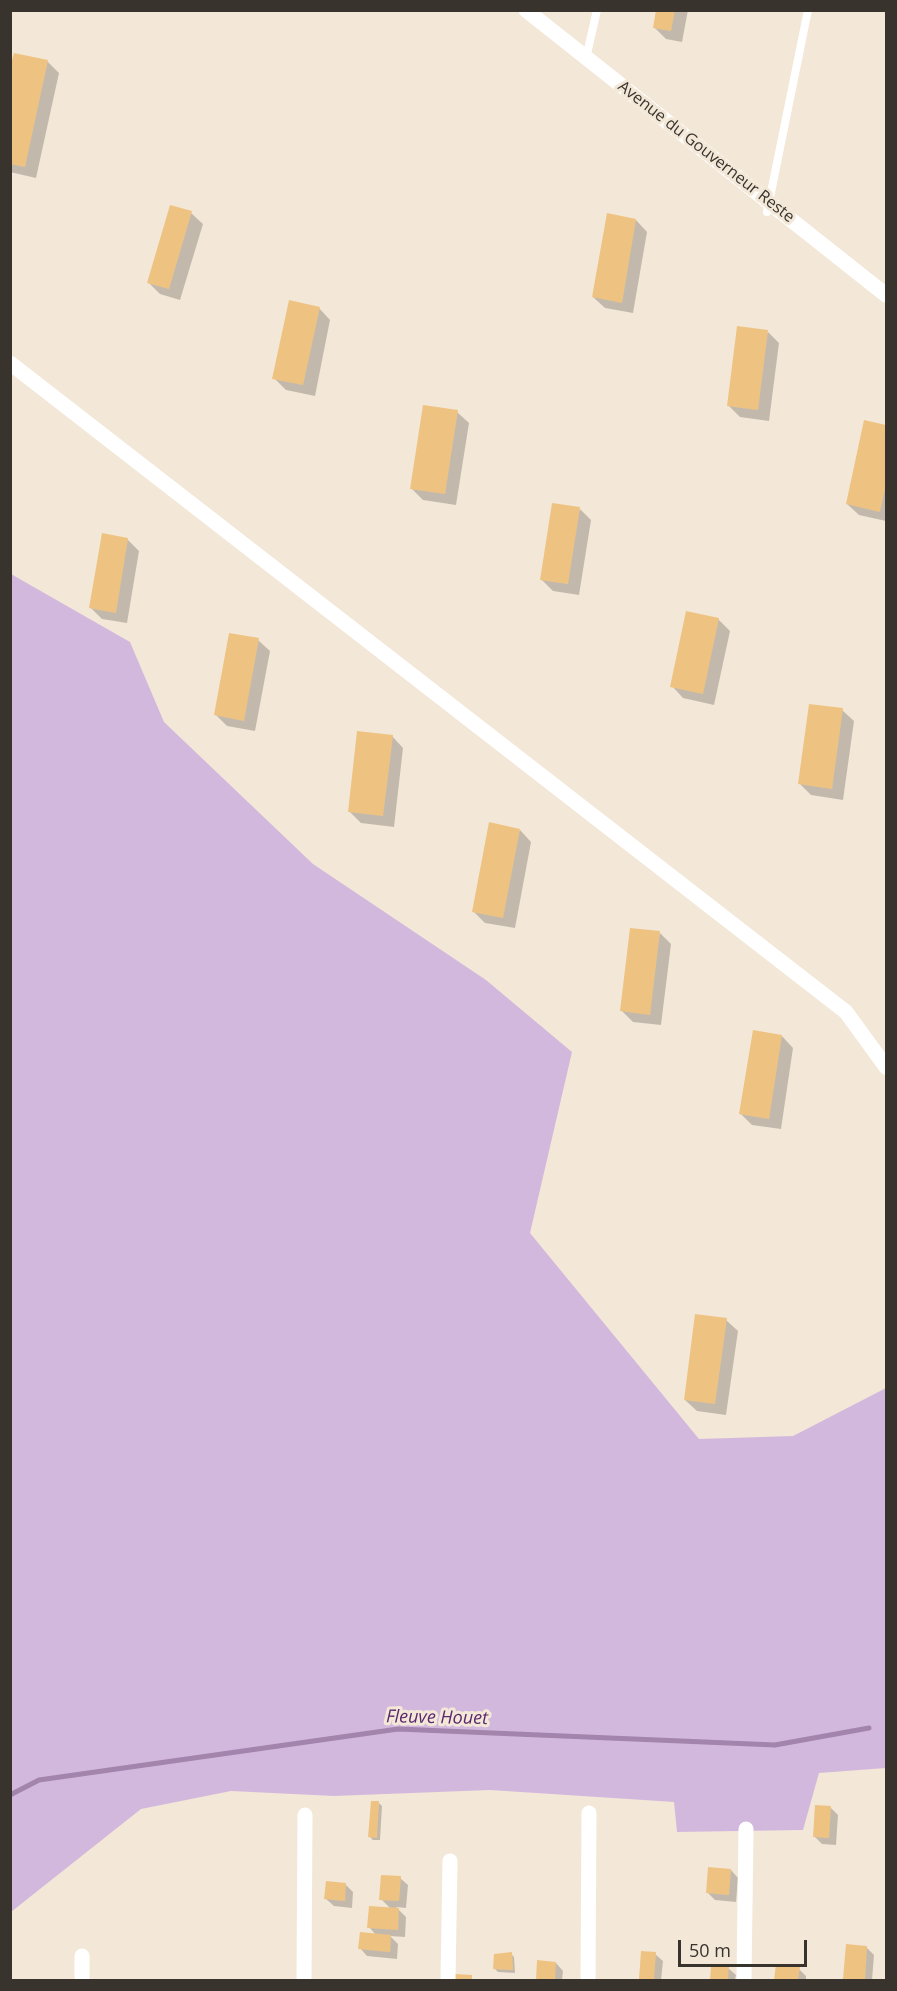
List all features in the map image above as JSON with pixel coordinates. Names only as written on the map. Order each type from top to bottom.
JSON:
[{"type":"street","name":"Avenue du Gouverneur Reste","points":[[526,10],[886,295]]},
{"type":"street","points":[[10,363],[846,1012],[886,1067]]},
{"type":"street","points":[[588,1980],[589,1813]]},
{"type":"street","points":[[304,1980],[305,1815]]},
{"type":"street","points":[[744,1980],[746,1829]]},
{"type":"street","points":[[448,1980],[450,1862]]},
{"type":"street","points":[[82,1956],[82,1980]]},
{"type":"lane","points":[[586,58],[597,10]]},
{"type":"lane","points":[[767,212],[808,10]]},
{"type":"shaded area","points":[[11,574],[130,642],[164,722],[313,864],[486,980],[572,1052],[530,1233],[699,1439],[793,1436],[886,1388],[886,1768],[819,1773],[803,1830],[677,1832],[674,1802],[490,1790],[334,1796],[231,1791],[141,1809],[11,1912]]},
{"type":"building","points":[[656,10],[675,10],[671,31],[653,28]]},
{"type":"building","points":[[14,53],[48,60],[25,167],[10,164],[10,67]]},
{"type":"building","points":[[170,205],[192,211],[169,289],[147,283]]},
{"type":"building","points":[[607,213],[636,219],[622,303],[592,297]]},
{"type":"building","points":[[289,300],[320,307],[303,385],[272,379]]},
{"type":"building","points":[[737,326],[768,330],[758,410],[727,406]]},
{"type":"building","points":[[423,405],[458,410],[445,494],[410,489]]},
{"type":"building","points":[[864,420],[886,425],[886,483],[880,512],[846,504]]},
{"type":"building","points":[[552,503],[580,507],[568,584],[540,580]]},
{"type":"building","points":[[102,533],[128,538],[116,613],[89,608]]},
{"type":"building","points":[[686,611],[719,618],[703,694],[670,687]]},
{"type":"building","points":[[229,633],[259,638],[244,721],[214,715]]},
{"type":"building","points":[[809,704],[843,708],[832,789],[798,784]]},
{"type":"building","points":[[357,731],[393,735],[383,816],[348,812]]},
{"type":"building","points":[[489,822],[520,829],[503,918],[472,912]]},
{"type":"building","points":[[630,928],[660,931],[650,1015],[620,1011]]},
{"type":"building","points":[[753,1030],[782,1035],[769,1119],[739,1114]]},
{"type":"building","points":[[695,1314],[727,1318],[715,1404],[684,1400]]},
{"type":"building","points":[[371,1801],[379,1801],[377,1838],[368,1837]]},
{"type":"building","points":[[815,1805],[831,1806],[829,1838],[813,1837]]},
{"type":"building","points":[[708,1867],[731,1869],[729,1895],[706,1893]]},
{"type":"building","points":[[381,1875],[401,1876],[399,1901],[379,1900]]},
{"type":"building","points":[[326,1881],[346,1883],[345,1901],[324,1899]]},
{"type":"building","points":[[369,1906],[399,1908],[398,1930],[367,1928]]},
{"type":"building","points":[[360,1932],[391,1935],[390,1952],[358,1949]]},
{"type":"building","points":[[846,1944],[867,1946],[865,1980],[843,1979]]},
{"type":"building","points":[[641,1951],[656,1952],[654,1980],[639,1979]]},
{"type":"building","points":[[512,1952],[513,1970],[493,1969],[494,1954]]},
{"type":"building","points":[[537,1960],[556,1962],[555,1980],[536,1980]]},
{"type":"building","points":[[776,1964],[800,1967],[798,1980],[774,1980]]},
{"type":"building","points":[[711,1966],[729,1966],[728,1980],[710,1980]]},
{"type":"building","points":[[454,1974],[472,1975],[472,1980],[454,1980]]},
{"type":"waterway","name":"Fleuve Houet","points":[[10,1795],[39,1780],[398,1729],[775,1745],[869,1728]]}]
